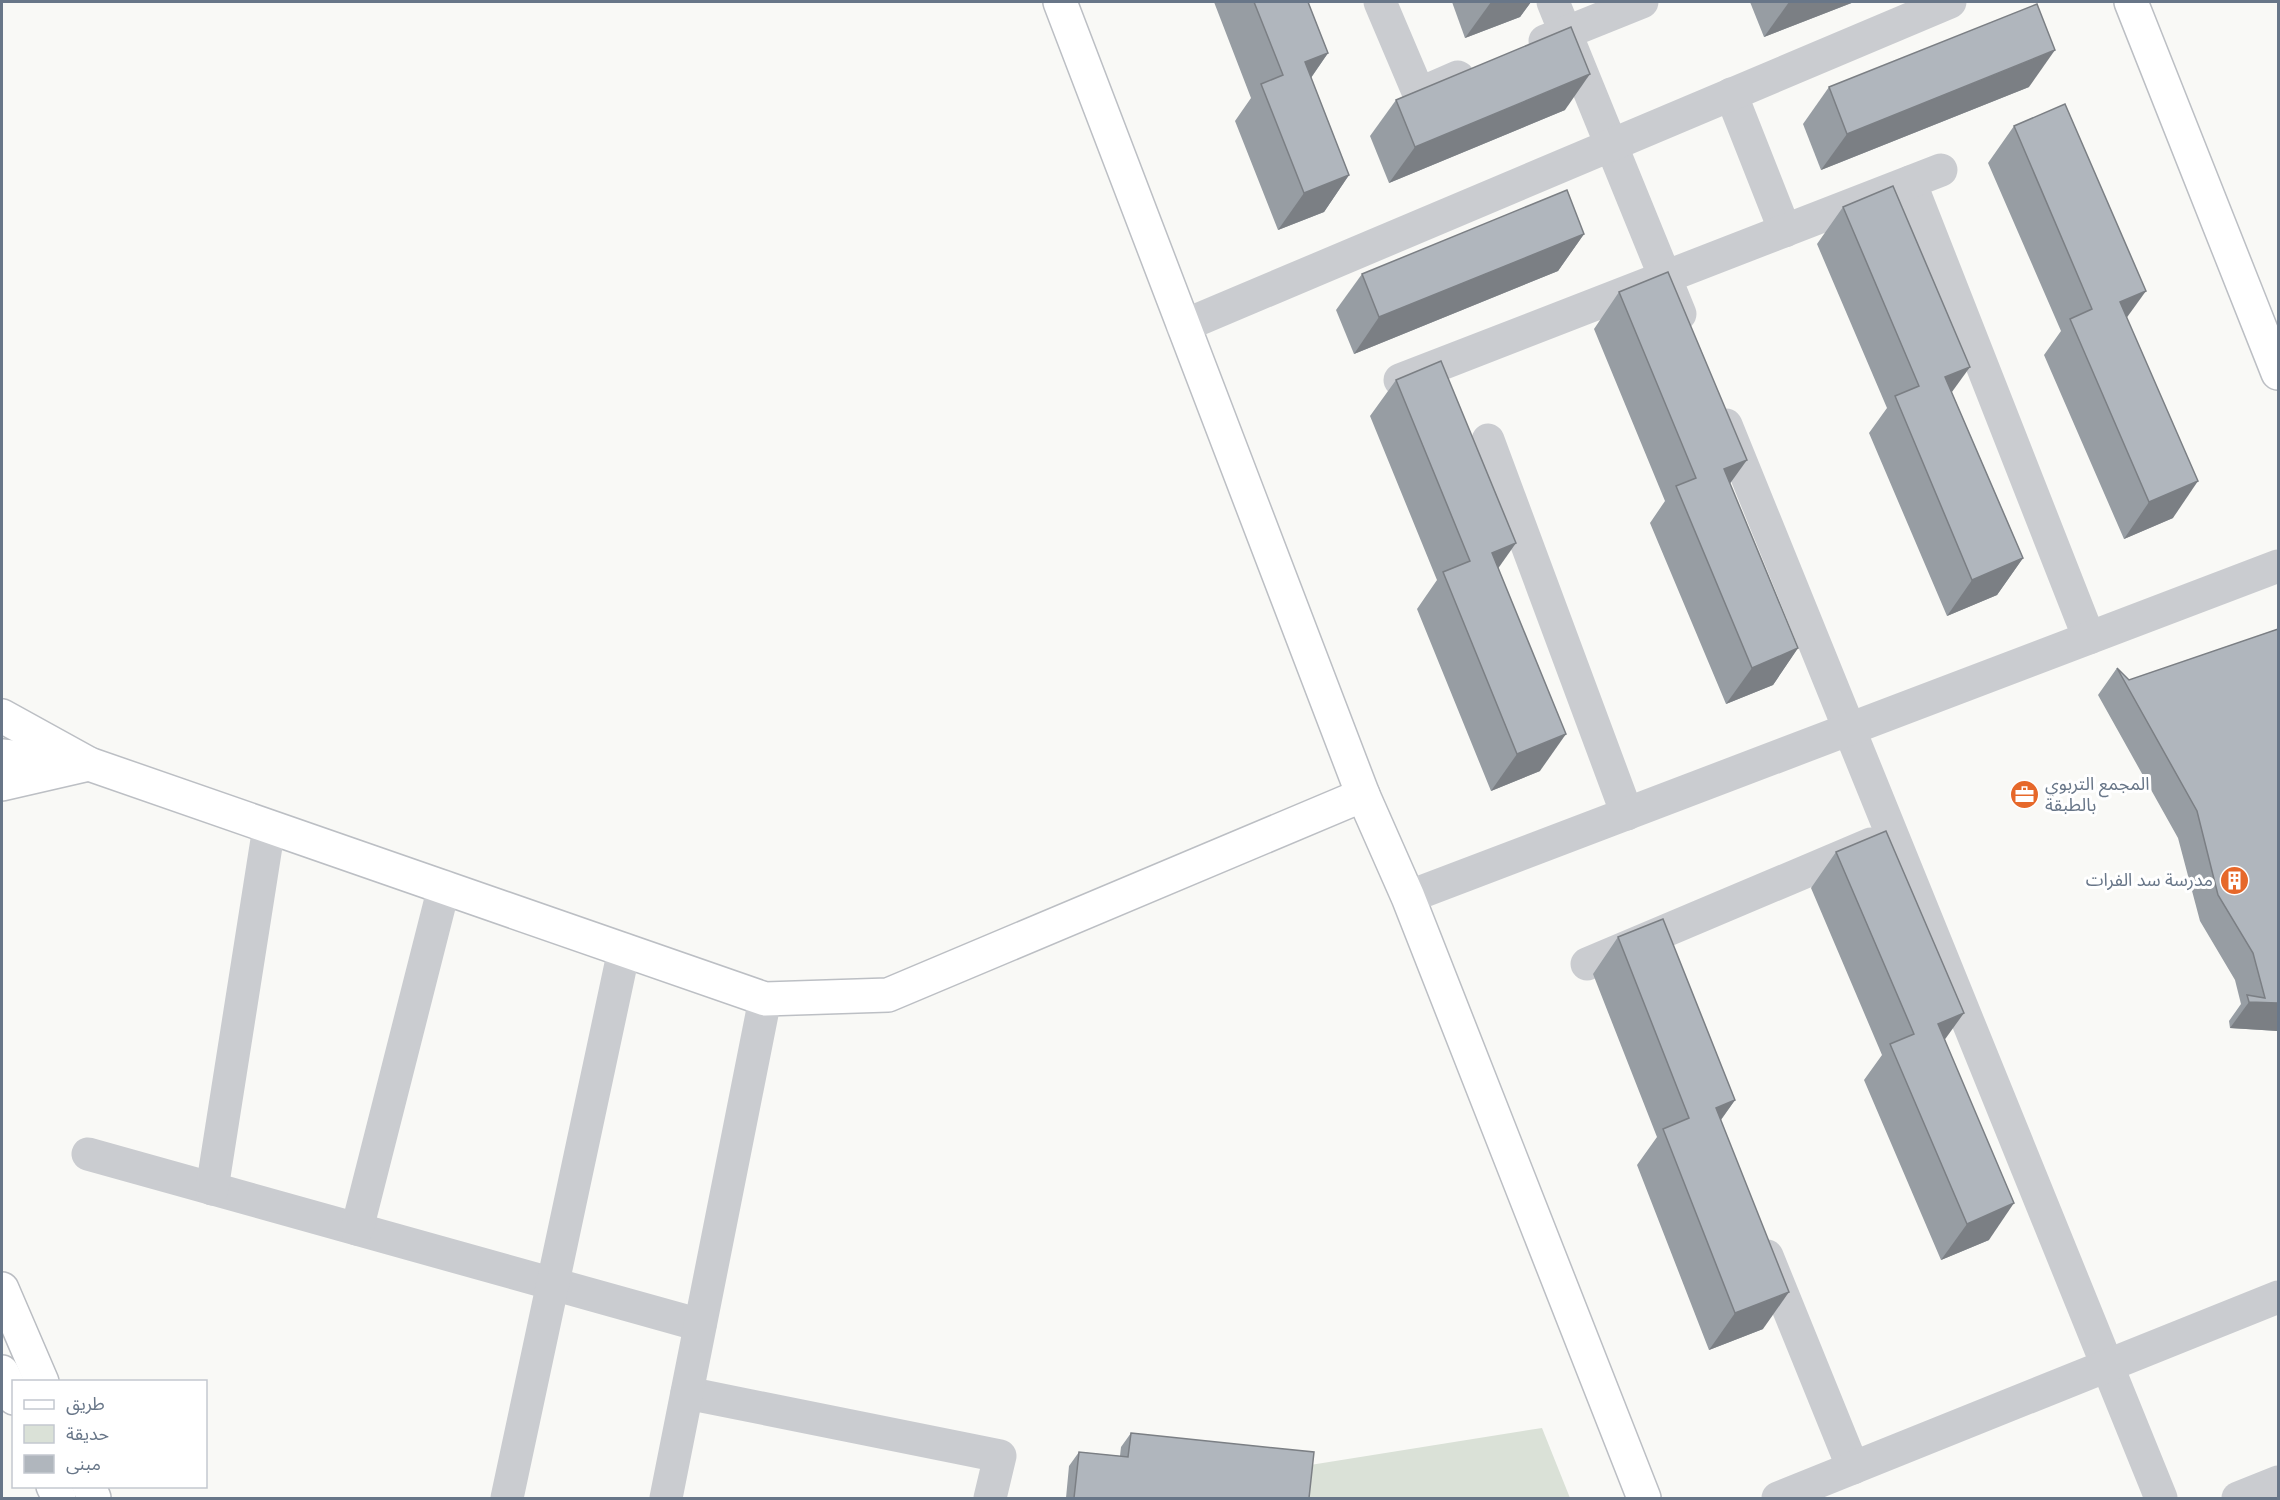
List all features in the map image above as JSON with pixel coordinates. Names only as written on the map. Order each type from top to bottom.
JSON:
[{"type":"main road","points":[[1060,2],[1363,795],[1408,897],[1644,1498]]},
{"type":"main road","points":[[2131,2],[2278,373]]},
{"type":"main road","points":[[2,716],[89,764],[765,999],[888,995],[1363,795]]},
{"type":"main road","points":[[2,756],[89,764]]},
{"type":"main road","points":[[2,784],[89,764]]},
{"type":"main road","points":[[2,1290],[41,1380]]},
{"type":"main road","points":[[2,1372],[12,1394]]},
{"type":"street","points":[[1380,2],[1419,93],[1482,67]]},
{"type":"street","points":[[1553,2],[1692,344]]},
{"type":"street","points":[[1513,54],[1642,2]]},
{"type":"street","points":[[1183,326],[1950,2]]},
{"type":"street","points":[[1731,94],[1785,231]]},
{"type":"street","points":[[1397,381],[1941,170]]},
{"type":"street","points":[[1910,182],[2090,638]]},
{"type":"street","points":[[1715,399],[2161,1498]]},
{"type":"street","points":[[1488,440],[1627,814]]},
{"type":"street","points":[[1408,897],[2278,566]]},
{"type":"street","points":[[212,1189],[269,827]]},
{"type":"street","points":[[1587,964],[1644,953],[1892,835]]},
{"type":"street","points":[[357,1229],[444,887]]},
{"type":"street","points":[[507,1498],[624,950]]},
{"type":"street","points":[[666,1498],[765,999]]},
{"type":"street","points":[[88,1154],[700,1325]]},
{"type":"street","points":[[1755,1227],[1853,1468]]},
{"type":"street","points":[[1778,1498],[2278,1297]]},
{"type":"street","points":[[687,1393],[1000,1456],[990,1498]]},
{"type":"street","points":[[2238,1498],[2278,1482]]},
{"type":"green space","points":[[1542,1428],[1570,1498],[1301,1498],[1304,1466]]},
{"type":"building","points":[[1254,2],[1308,2],[1328,53],[1305,62],[1349,175],[1304,193],[1261,84],[1283,75]]},
{"type":"building","points":[[2037,4],[2055,50],[1847,134],[1829,87]]},
{"type":"building","points":[[1571,27],[1590,74],[1415,147],[1396,100]]},
{"type":"building","points":[[2065,104],[2146,291],[2120,302],[2198,481],[2149,502],[2070,319],[2092,309],[2014,126]]},
{"type":"building","points":[[1893,186],[1970,367],[1945,377],[2023,558],[1972,580],[1895,396],[1919,386],[1843,207]]},
{"type":"building","points":[[1567,190],[1584,234],[1379,317],[1362,274]]},
{"type":"building","points":[[1668,272],[1747,460],[1724,469],[1798,648],[1752,668],[1676,486],[1696,478],[1619,292]]},
{"type":"building","points":[[1441,361],[1516,543],[1492,553],[1566,734],[1517,754],[1443,572],[1470,561],[1396,380]]},
{"type":"building","name":"مدرسة سد الفرات","points":[[2278,629],[2278,1003],[2249,1002],[2247,995],[2265,998],[2253,953],[2218,895],[2197,811],[2117,668],[2129,680]]},
{"type":"building","points":[[1886,831],[1964,1013],[1938,1024],[2014,1203],[1967,1224],[1890,1044],[1914,1034],[1836,852]]},
{"type":"building","points":[[1663,919],[1735,1100],[1716,1108],[1789,1292],[1735,1313],[1663,1129],[1689,1118],[1618,937]]},
{"type":"building","points":[[1131,1433],[1314,1452],[1309,1498],[1074,1498],[1079,1452],[1128,1457]]},
{"type":"place","name":"المجمع التربوي بالطبقة","points":[[2024,794]]},
{"type":"place","name":"مدرسة سد الفرات","points":[[2234,880]]}]
